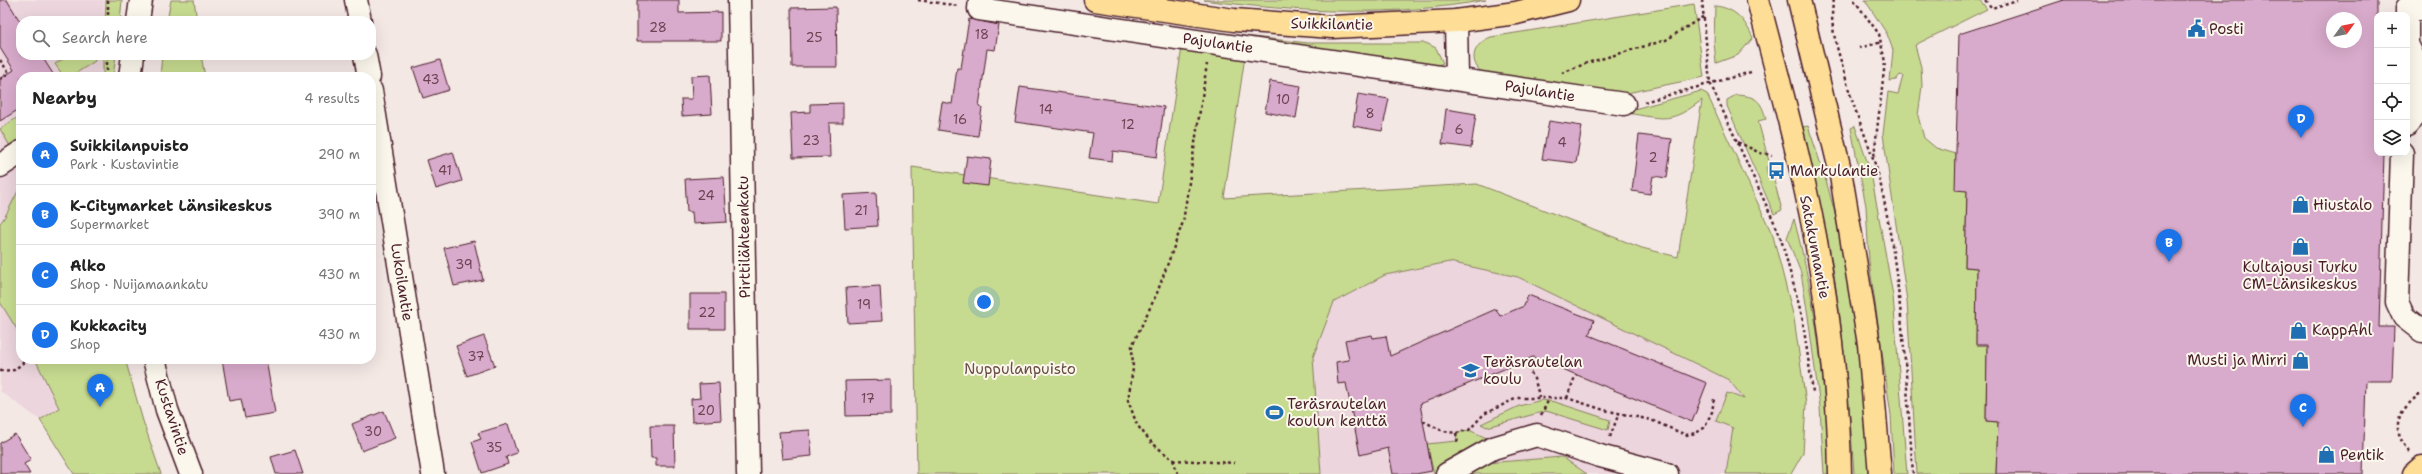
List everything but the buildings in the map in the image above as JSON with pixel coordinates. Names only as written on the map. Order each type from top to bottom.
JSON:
[{"type":"main road","name":"Suikkilantie","points":[[1095,0],[1234,20],[1332,28],[1456,22],[1516,13],[1568,0]]},
{"type":"main road","name":"Satakunnantie","points":[[1758,0],[1815,235],[1826,307],[1839,423],[1840,474]]},
{"type":"main road","points":[[1798,0],[1840,170],[1869,344],[1880,474]]},
{"type":"street","points":[[139,16],[141,0]]},
{"type":"street","points":[[356,0],[359,16]]},
{"type":"street","name":"Pirttilähteenkatu","points":[[739,0],[748,474]]},
{"type":"street","name":"Pajulantie","points":[[979,4],[1210,42],[1624,104]]},
{"type":"street","points":[[2410,122],[2416,115],[2416,63],[2407,44],[2415,8]]},
{"type":"street","points":[[1456,22],[1457,78]]},
{"type":"street","points":[[131,72],[132,60]]},
{"type":"street","points":[[366,60],[368,72]]},
{"type":"street","name":"Lukoilantie","points":[[376,122],[433,474]]},
{"type":"street","points":[[0,166],[16,155]]},
{"type":"street","points":[[2402,156],[2397,302],[2404,317],[2422,331]]},
{"type":"street","name":"Kustavintie","points":[[155,364],[167,410],[191,474]]},
{"type":"street","points":[[1447,474],[1493,448],[1537,435],[1603,457],[1667,474]]},
{"type":"path","points":[[108,0],[108,16]]},
{"type":"path","points":[[918,0],[979,4]]},
{"type":"path","points":[[1702,0],[1710,84],[1780,235],[1802,316],[1813,394]]},
{"type":"path","points":[[1834,0],[1832,21],[1850,94],[1874,158],[1886,212],[1902,305],[1913,474]]},
{"type":"path","points":[[1854,0],[1873,23],[1882,42],[1885,62],[1874,158]]},
{"type":"path","points":[[1985,0],[1992,8],[2018,0]]},
{"type":"path","points":[[1558,74],[1587,63],[1666,40],[1704,16]]},
{"type":"path","points":[[1178,474],[1173,460],[1152,443],[1137,425],[1128,400],[1133,369],[1132,346],[1157,293],[1183,222],[1210,42]]},
{"type":"path","points":[[1859,48],[1882,42]]},
{"type":"path","points":[[0,60],[9,74],[0,79]]},
{"type":"path","points":[[107,60],[107,72]]},
{"type":"path","points":[[1624,104],[1648,102],[1752,72]]},
{"type":"path","points":[[1737,142],[1760,153],[1772,155]]},
{"type":"path","points":[[1518,360],[1526,365],[1535,378],[1539,397]]},
{"type":"path","points":[[0,370],[14,370],[22,364]]},
{"type":"path","points":[[1567,398],[1576,374]]},
{"type":"path","points":[[2416,465],[2399,436],[2399,419],[2402,410],[2422,392]]},
{"type":"path","points":[[1423,421],[1443,431],[1456,433],[1469,430],[1484,414],[1517,398],[1567,398],[1619,413],[1651,420],[1686,434],[1691,434],[1704,428],[1712,412],[1714,399]]},
{"type":"path","points":[[1603,457],[1619,413]]},
{"type":"path","points":[[1173,460],[1235,463]]},
{"type":"shaded area","points":[[0,0],[104,0],[104,16],[16,16],[16,60],[105,60],[106,72],[16,72],[16,364],[127,364],[127,366],[40,420],[0,391]]},
{"type":"shaded area","name":"Teräsrautelan koulu","points":[[1449,262],[1518,277],[1729,380],[1744,400],[1726,474],[1587,474],[1562,457],[1486,463],[1470,474],[1236,474],[1313,357],[1334,302],[1384,275]]},
{"type":"green space","points":[[106,0],[122,0],[120,16],[105,16]]},
{"type":"green space","points":[[171,0],[194,0],[196,16],[168,16]]},
{"type":"green space","points":[[1204,0],[1486,0],[1416,9],[1345,11],[1274,8]]},
{"type":"green space","points":[[1865,0],[1980,0],[1987,9],[1915,45],[1921,67],[1922,86],[1918,116],[1924,138],[1936,148],[1956,154],[1967,191],[1965,267],[1977,268],[1976,344],[1987,345],[1986,421],[1998,422],[1996,474],[1917,474],[1907,301],[1883,134],[1888,92],[1898,94],[1903,76],[1900,75],[1896,80],[1890,81],[1893,50],[1887,34]]},
{"type":"green space","points":[[1694,4],[1704,77],[1622,94],[1486,75],[1476,65],[1474,60],[1476,49],[1485,40],[1491,37]]},
{"type":"green space","points":[[1032,6],[1244,36],[1308,43],[1426,43],[1436,48],[1443,63],[1431,68]]},
{"type":"green space","points":[[1715,6],[1734,12],[1743,20],[1753,38],[1738,55],[1716,63],[1714,42]]},
{"type":"green space","name":"Nuppulanpuisto","points":[[1182,47],[1245,56],[1224,198],[1477,184],[1642,248],[1678,257],[1702,100],[1682,113],[1667,118],[1627,113],[1634,109],[1701,91],[1707,94],[1773,236],[1794,318],[1806,404],[1803,453],[1791,474],[1726,474],[1733,428],[1716,421],[1727,393],[1744,399],[1729,380],[1518,277],[1449,262],[1385,275],[1334,302],[1313,357],[1321,474],[917,474],[912,167],[1158,204]]},
{"type":"green space","points":[[61,60],[95,60],[78,72],[61,72],[55,64]]},
{"type":"green space","points":[[103,60],[115,60],[114,72],[103,72]]},
{"type":"green space","points":[[162,60],[202,60],[204,72],[160,72]]},
{"type":"green space","points":[[1736,95],[1748,96],[1757,100],[1762,107],[1766,119],[1758,121],[1770,165],[1766,167],[1768,178],[1773,177],[1782,210],[1774,214],[1727,106],[1727,100]]},
{"type":"green space","points":[[16,118],[16,142],[10,146],[0,129]]},
{"type":"green space","points":[[1808,126],[1822,167],[1834,210],[1847,275],[1857,341],[1868,474],[1854,474],[1848,390],[1839,307],[1827,236],[1802,127]]},
{"type":"green space","points":[[1855,126],[1871,173],[1893,296],[1907,474],[1894,474],[1891,415],[1869,261],[1866,206],[1851,128]]},
{"type":"green space","points":[[16,195],[16,328],[0,302],[0,223]]},
{"type":"green space","points":[[1794,219],[1809,283],[1819,345],[1826,409],[1830,474],[1824,474],[1820,407],[1801,273],[1787,238]]},
{"type":"green space","points":[[37,364],[126,364],[143,421],[161,474],[74,474],[40,420],[59,408]]},
{"type":"green space","points":[[1542,400],[1555,402],[1610,420],[1608,430],[1546,411],[1487,427],[1481,424],[1519,406]]},
{"type":"green space","points":[[1469,430],[1491,440],[1447,474],[1434,474],[1427,444],[1457,441],[1456,433]]},
{"type":"green space","points":[[1562,457],[1587,474],[1470,474],[1486,463]]},
{"type":"place","name":"Posti","points":[[2196,29]]},
{"type":"place","name":"Kukkacity","points":[[2301,138]]},
{"type":"place","name":"Markulantie","points":[[1777,171]]},
{"type":"place","name":"Hiustalo","points":[[2300,205]]},
{"type":"place","name":"Kultajousi Turku CM-Länsikeskus","points":[[2300,246]]},
{"type":"place","name":"K-Citymarket Länsikeskus","points":[[2169,262]]},
{"type":"place","name":"KappAhl","points":[[2299,330]]},
{"type":"place","name":"Musti ja Mirri","points":[[2300,360]]},
{"type":"place","name":"Teräsrautelan koulu","points":[[1470,371]]},
{"type":"place","name":"Suikkilanpuisto","points":[[100,407]]},
{"type":"place","name":"Teräsrautelan koulun kenttä","points":[[1274,413]]},
{"type":"place","name":"Alko","points":[[2303,427]]},
{"type":"place","name":"Pentik","points":[[2327,455]]}]
